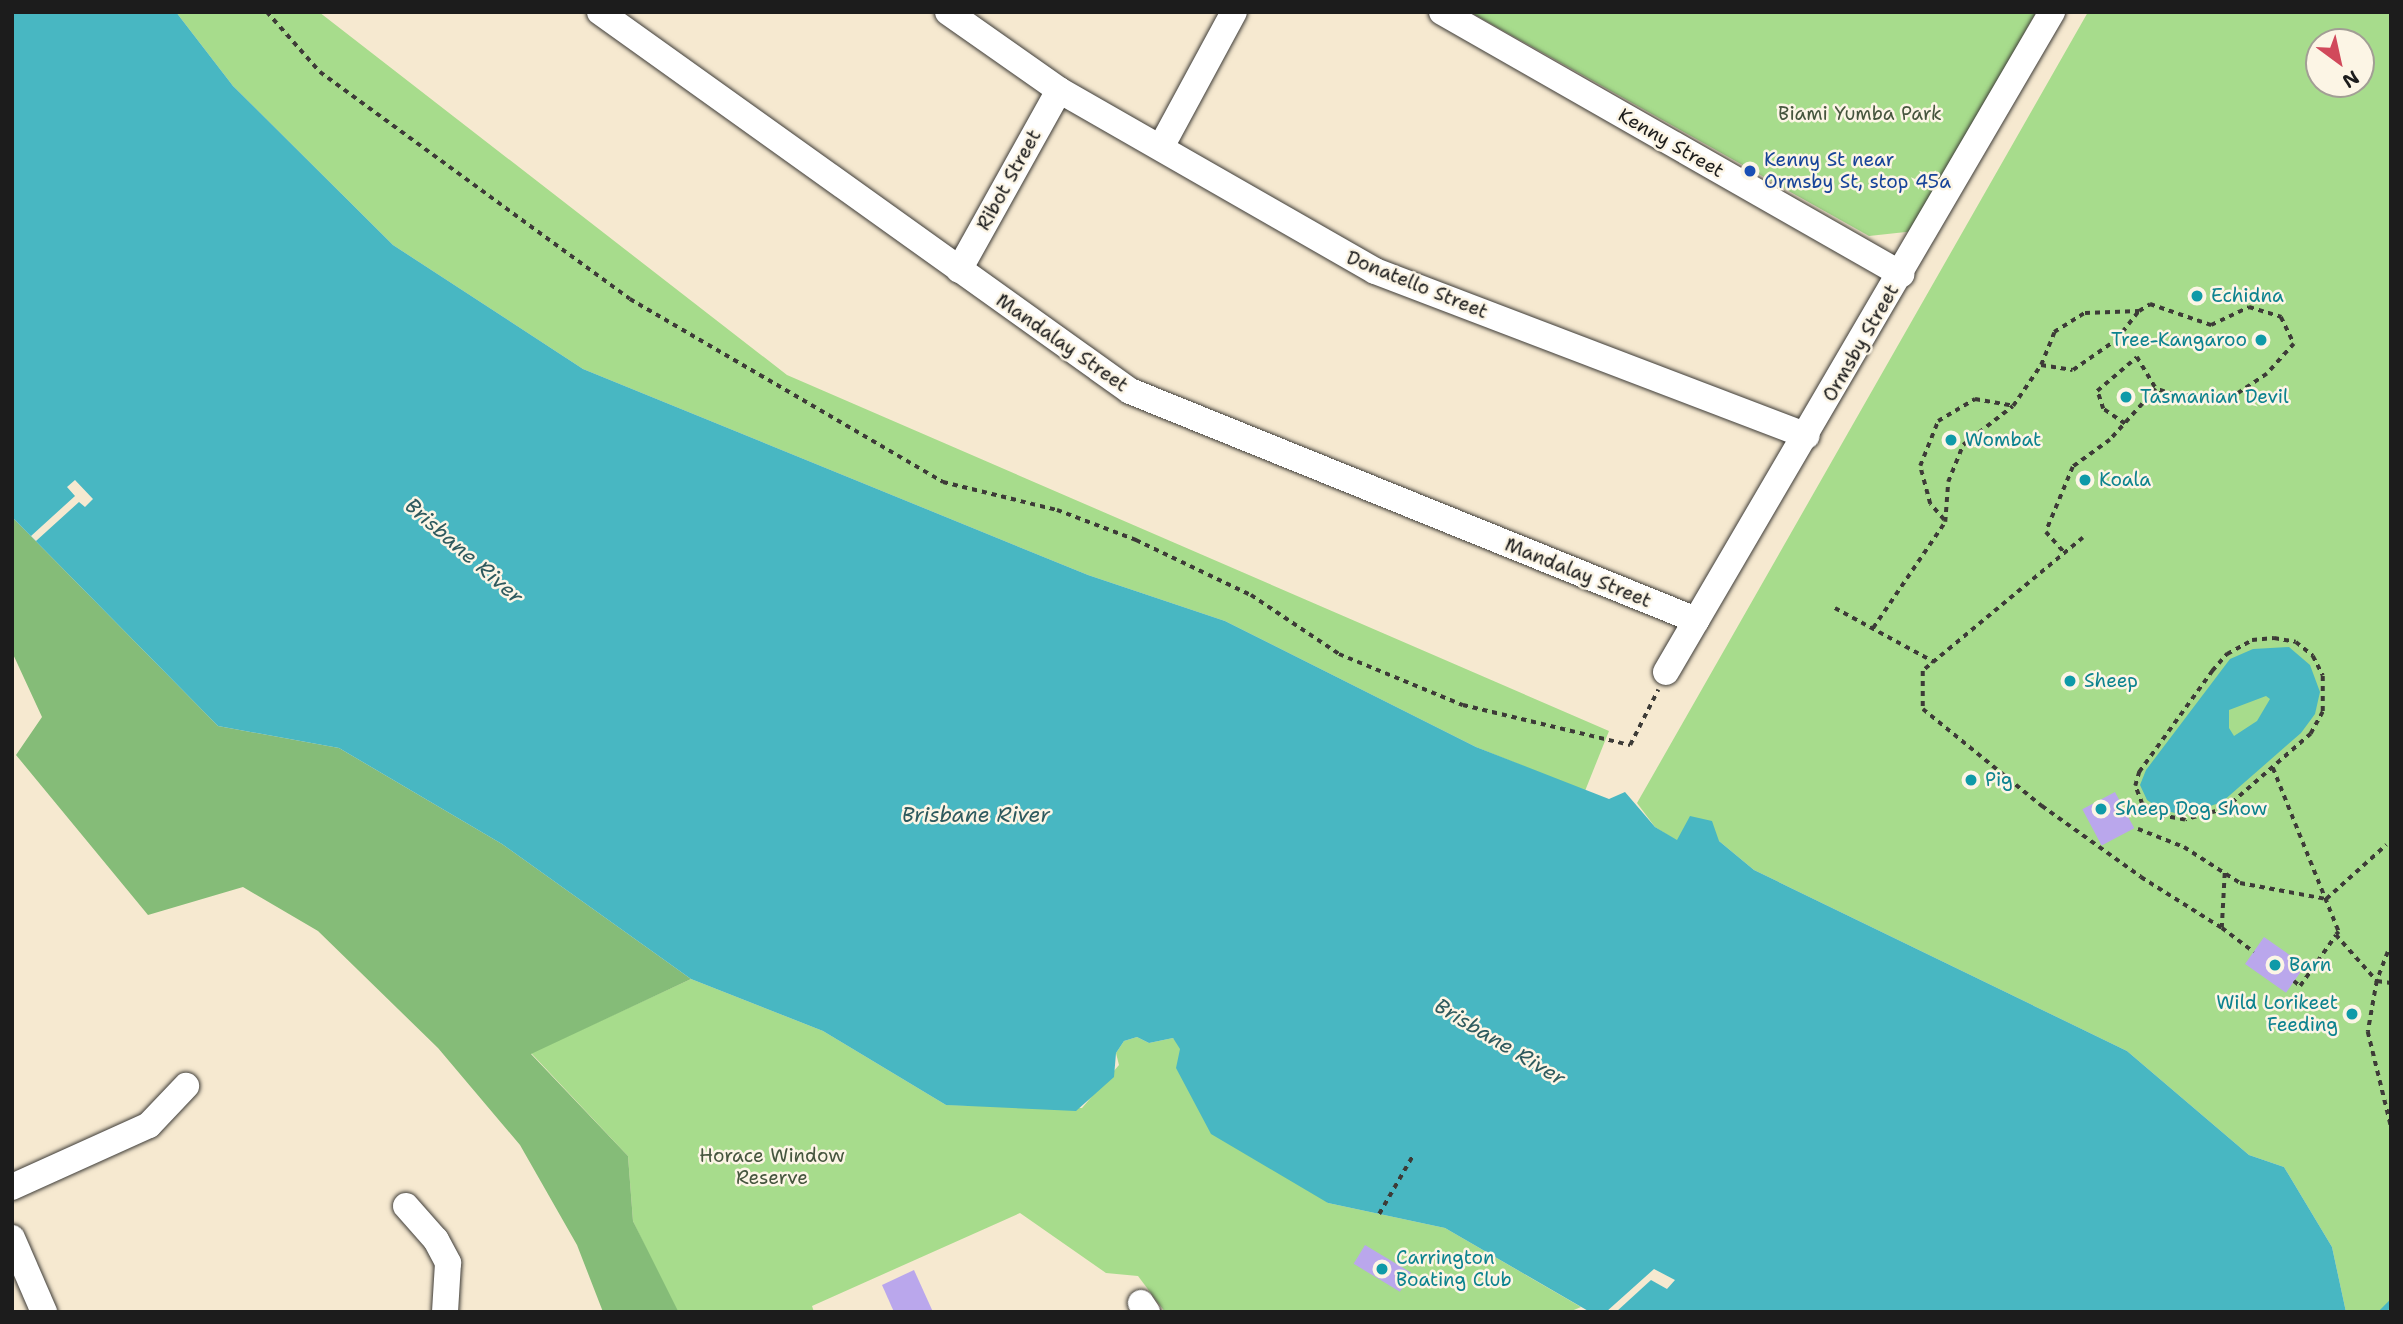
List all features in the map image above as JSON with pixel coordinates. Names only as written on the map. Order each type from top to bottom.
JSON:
[{"type":"street","name":"Mandalay Street","points":[[600,12],[1130,391],[1696,620]]},
{"type":"street","name":"Donatello Street","points":[[948,12],[1059,90],[1375,271],[1807,436]]},
{"type":"street","points":[[1161,147],[1234,12]]},
{"type":"street","name":"Kenny Street","points":[[1442,12],[1901,274]]},
{"type":"street","name":"Ormsby Street","points":[[1666,672],[1807,436],[2052,12]]},
{"type":"street","name":"Ribot Street","points":[[959,270],[1059,90]]},
{"type":"street","points":[[12,1186],[149,1125],[186,1086]]},
{"type":"street","points":[[407,1206],[436,1240],[448,1263],[445,1312]]},
{"type":"street","points":[[12,1238],[44,1312]]},
{"type":"path","points":[[267,12],[320,72],[630,299],[943,482],[1057,510],[1136,540],[1251,595],[1339,654],[1462,705],[1630,745],[1666,672]]},
{"type":"path","points":[[2041,365],[2073,370],[2116,340],[2139,311],[2150,304],[2211,325],[2249,307],[2281,317],[2294,344],[2267,374],[2230,399],[2174,395],[2156,388],[2137,357],[2098,391],[2103,409],[2125,424]]},
{"type":"path","points":[[1872,628],[1945,522],[1948,482],[1963,445],[2013,406],[2041,365],[2054,332],[2085,313],[2139,311]]},
{"type":"path","points":[[2065,553],[2046,533],[2073,467],[2125,424],[2156,388]]},
{"type":"path","points":[[1945,522],[1930,504],[1920,466],[1938,421],[1976,399],[2013,406]]},
{"type":"path","points":[[2083,538],[1923,671],[1923,709],[2042,806],[2141,877],[2222,928],[2254,952]]},
{"type":"path","points":[[1835,608],[1934,662]]},
{"type":"path","points":[[2274,638],[2296,642],[2313,656],[2326,694],[2323,712],[2311,734],[2273,768],[2225,809],[2185,820],[2162,816],[2142,804],[2135,786],[2139,772],[2227,654],[2252,640],[2274,638]]},
{"type":"path","points":[[2273,768],[2339,932],[2300,986],[2294,981]]},
{"type":"path","points":[[2138,829],[2184,847],[2240,883],[2326,899]]},
{"type":"path","points":[[2326,899],[2386,845]]},
{"type":"path","points":[[2222,928],[2225,873]]},
{"type":"path","points":[[2336,934],[2377,981],[2391,983]]},
{"type":"path","points":[[2388,952],[2377,981],[2368,1032],[2391,1126]]},
{"type":"path","points":[[1379,1214],[1412,1157]]},
{"type":"green space","points":[[176,12],[319,12],[787,375],[1609,731],[1585,791],[1476,747],[1225,621],[1088,575],[583,369],[393,245],[233,86]]},
{"type":"green space","name":"Biami Yumba Park","points":[[1470,12],[2036,12],[1915,231],[1869,236]]},
{"type":"green space","points":[[2088,12],[2391,12],[2391,1312],[2346,1312],[2332,1247],[2284,1167],[2249,1155],[2127,1051],[1754,870],[1719,841],[1677,841],[1655,827],[1637,803]]},
{"type":"green space","points":[[12,517],[218,726],[339,748],[502,844],[691,979],[531,1054],[628,1156],[633,1221],[678,1311],[603,1312],[577,1245],[520,1145],[438,1048],[318,931],[243,887],[148,915],[16,755],[42,717],[12,652]]},
{"type":"green space","name":"Horace Window Reserve","points":[[691,979],[823,1031],[946,1105],[1082,1108],[1119,1065],[1116,1053],[1124,1041],[1137,1037],[1149,1043],[1173,1038],[1328,1203],[1445,1228],[1581,1307],[1569,1312],[1165,1312],[1138,1276],[1106,1273],[1020,1213],[812,1306],[814,1312],[676,1312],[633,1221],[628,1156],[531,1053]]},
{"type":"water","name":"Brisbane River","points":[[12,12],[176,12],[233,86],[393,245],[583,369],[1088,575],[1225,621],[1476,747],[1609,799],[1625,792],[1655,827],[1677,840],[1690,816],[1712,821],[1719,841],[1754,870],[2127,1051],[2249,1155],[2284,1167],[2332,1247],[2346,1312],[1590,1312],[1445,1228],[1328,1203],[1211,1134],[1176,1068],[1180,1049],[1173,1038],[1149,1043],[1137,1037],[1124,1041],[1116,1053],[1114,1077],[1076,1111],[946,1105],[823,1031],[691,979],[502,844],[339,748],[218,726],[12,517]]},
{"type":"water","points":[[2289,647],[2310,665],[2320,692],[2315,714],[2301,733],[2222,802],[2184,815],[2162,810],[2147,800],[2140,785],[2146,770],[2230,659],[2253,649]],"holes":[[[2266,696],[2270,699],[2257,721],[2234,736],[2229,728],[2229,710]]]},
{"type":"pier","points":[[75,480],[93,499],[85,507],[79,502],[36,541],[31,536],[75,496],[67,487]]},
{"type":"pier","points":[[1654,1269],[1675,1280],[1667,1289],[1651,1280],[1616,1312],[1606,1312]]},
{"type":"building","points":[[2115,792],[2134,828],[2102,846],[2082,809]]},
{"type":"building","name":"Barn","points":[[2264,937],[2305,966],[2286,993],[2245,964]]},
{"type":"building","name":"Carrington Boating Club","points":[[1365,1245],[1411,1273],[1400,1292],[1354,1264]]},
{"type":"building","points":[[914,1270],[933,1312],[894,1312],[882,1285]]},
{"type":"waterway","points":[[2382,1312],[2391,1303]]},
{"type":"place","name":"Kenny St near Ormsby St, stop 45a","points":[[1750,171]]},
{"type":"place","name":"Echidna","points":[[2197,296]]},
{"type":"place","name":"Tree-Kangaroo","points":[[2261,340]]},
{"type":"place","name":"Tasmanian Devil","points":[[2126,397]]},
{"type":"place","name":"Wombat","points":[[1951,440]]},
{"type":"place","name":"Koala","points":[[2085,480]]},
{"type":"place","name":"Sheep","points":[[2070,681]]},
{"type":"place","name":"Pig","points":[[1971,780]]},
{"type":"place","name":"Sheep Dog Show","points":[[2101,809]]},
{"type":"place","name":"Barn","points":[[2275,965]]},
{"type":"place","name":"Wild Lorikeet Feeding","points":[[2352,1014]]},
{"type":"place","name":"Carrington Boating Club","points":[[1382,1269]]}]
